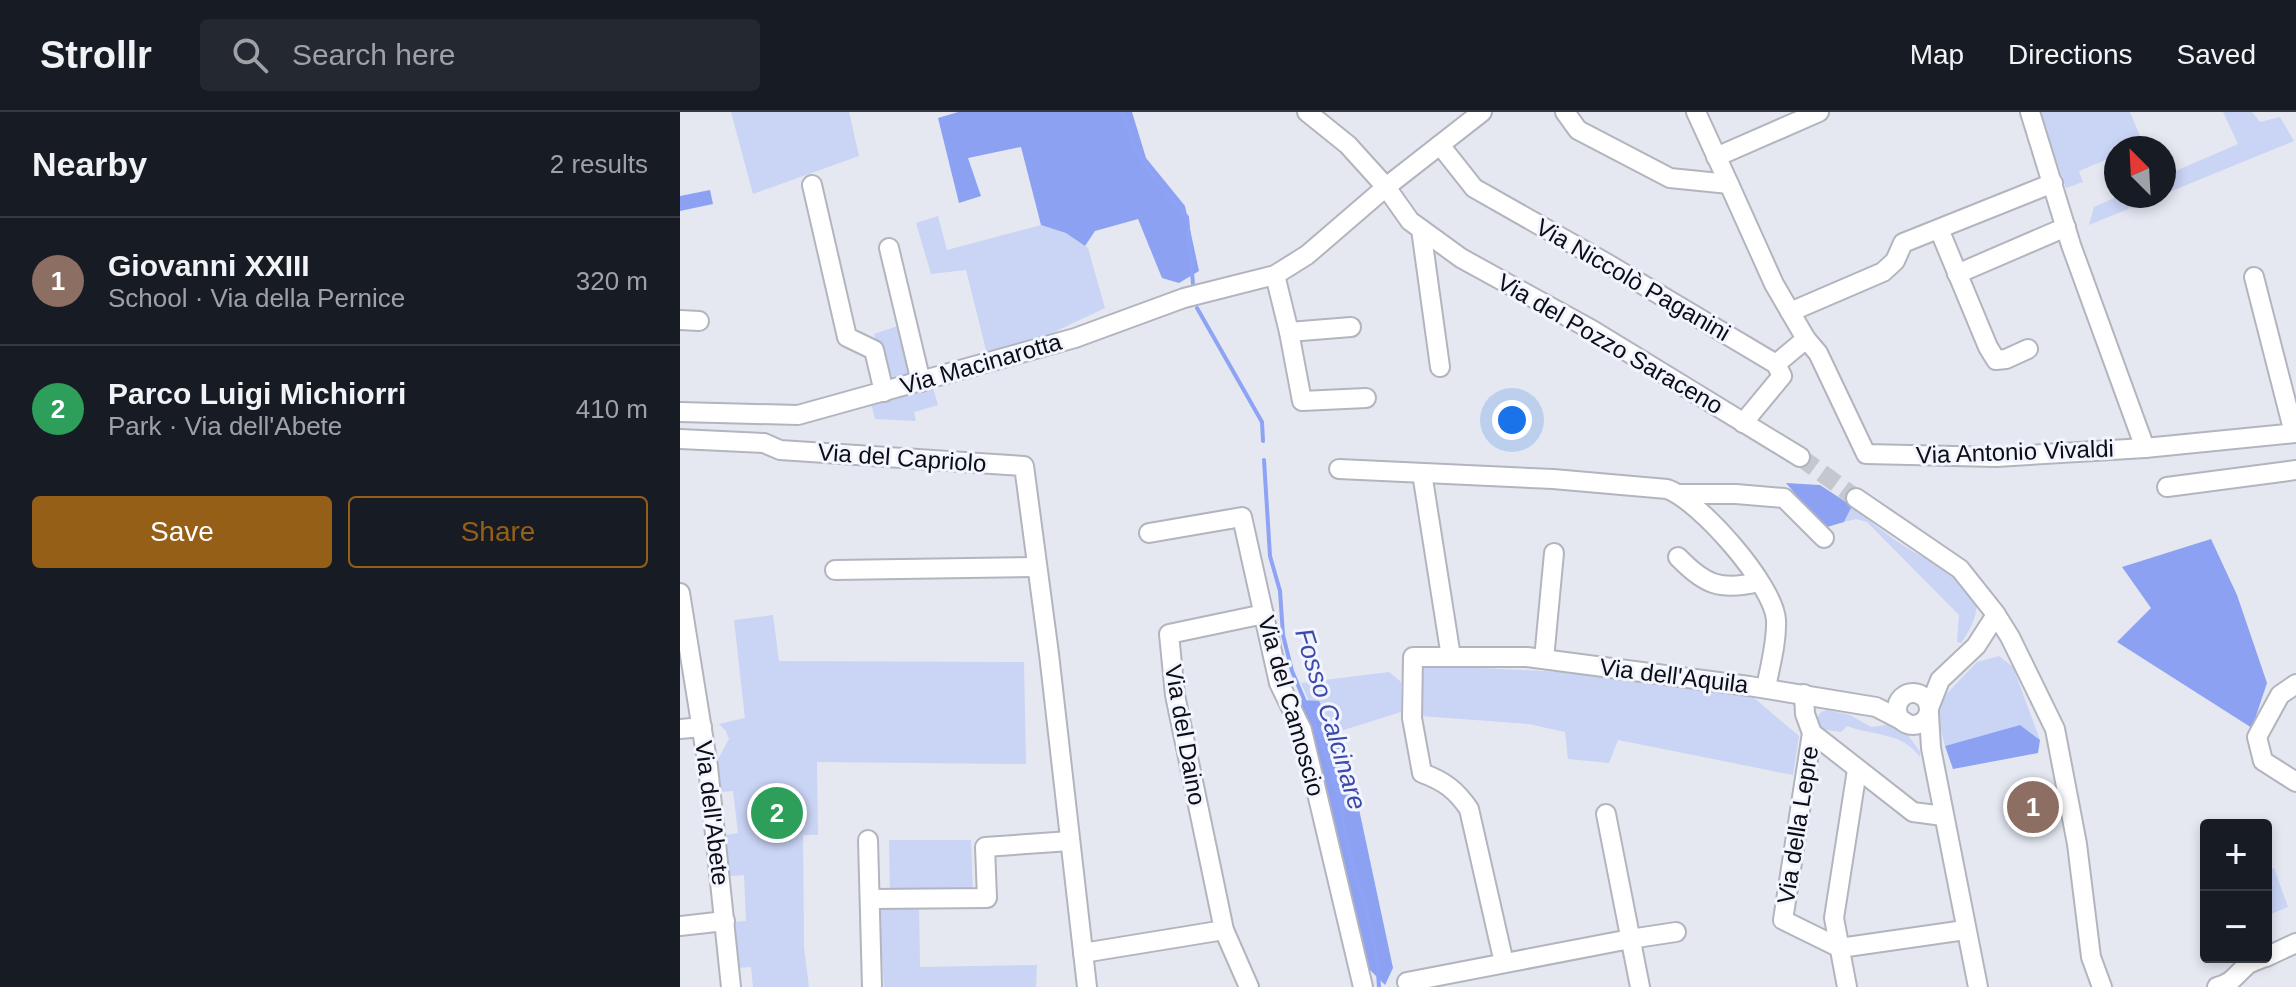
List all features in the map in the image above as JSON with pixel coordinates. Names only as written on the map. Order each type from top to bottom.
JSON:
[{"type":"street","name":"Via del Pozzo Saraceno","points":[[1307,112],[1348,145],[1386,187],[1410,221],[1461,258],[1592,330],[1800,457]]},
{"type":"street","name":"Via Macinarotta","points":[[680,412],[798,415],[1075,338],[1184,298],[1275,275],[1307,255],[1386,187],[1482,112]]},
{"type":"street","points":[[1565,112],[1578,130],[1670,178],[1729,184]]},
{"type":"street","name":"Via Antonio Vivaldi","points":[[1696,112],[1774,284],[1806,339],[1818,353],[1866,454],[1996,457],[2145,448],[2295,433],[2254,277]]},
{"type":"street","points":[[1716,157],[1819,112]]},
{"type":"street","points":[[2030,112],[2066,227],[2145,448]]},
{"type":"street","name":"Via Niccolò Paganini","points":[[1440,145],[1474,188],[1776,364]]},
{"type":"street","points":[[1790,312],[1883,272],[1895,261],[1903,243],[2053,183]]},
{"type":"street","points":[[812,185],[847,337],[874,350],[884,392]]},
{"type":"street","points":[[1957,274],[2066,227]]},
{"type":"street","points":[[1421,229],[1440,367]]},
{"type":"street","points":[[1939,229],[1996,360],[2028,349]]},
{"type":"street","points":[[889,248],[921,382]]},
{"type":"street","points":[[1275,275],[1302,401],[1366,398]]},
{"type":"street","points":[[1289,332],[1351,327]]},
{"type":"street","points":[[1743,423],[1782,376],[1776,364],[1806,339]]},
{"type":"street","name":"Via del Capriolo","points":[[680,439],[764,443],[780,450],[1024,466],[1087,987]]},
{"type":"street","points":[[1339,469],[1553,479],[1667,489],[1681,494],[1784,498],[1824,538]]},
{"type":"street","points":[[2167,487],[2296,470]]},
{"type":"street","points":[[1422,473],[1451,657]]},
{"type":"street","points":[[1681,494],[1739,552],[1770,599],[1776,618],[1758,687]]},
{"type":"street","points":[[1856,498],[1960,569],[2000,622],[2055,729],[2077,844],[2091,957],[2102,987]]},
{"type":"street","name":"Via del Camoscio","points":[[1149,533],[1242,517],[1279,683],[1302,730],[1363,987]]},
{"type":"street","points":[[1544,659],[1554,553]]},
{"type":"street","points":[[1678,557],[1707,583],[1737,587],[1759,582]]},
{"type":"street","points":[[835,570],[1037,567]]},
{"type":"street","name":"Via dell'Abete","points":[[680,593],[702,727],[731,987]]},
{"type":"street","name":"Via del Daino","points":[[1249,987],[1224,930],[1175,695],[1169,634],[1264,614]]},
{"type":"street","points":[[1876,707],[1907,697],[1940,680],[1976,646],[1997,638],[2000,622]]},
{"type":"street","name":"Via dell'Aquila","points":[[1504,963],[1469,809],[1459,793],[1444,781],[1422,773],[1412,718],[1413,657],[1544,659],[1758,687],[1876,707],[1909,724]]},
{"type":"street","points":[[1909,724],[1923,722],[1940,680]]},
{"type":"street","points":[[2296,684],[2280,695],[2257,737],[2263,761],[2296,782]]},
{"type":"street","points":[[1804,694],[1805,714],[1812,733],[1913,812],[1943,816]]},
{"type":"street","points":[[1907,697],[1923,696],[1929,711],[1932,755],[1978,987]]},
{"type":"street","points":[[1907,697],[1898,715],[1909,724],[1932,755]]},
{"type":"street","points":[[680,729],[702,727]]},
{"type":"street","name":"Via della Lepre","points":[[1812,733],[1783,920],[1840,948]]},
{"type":"street","points":[[1847,987],[1834,918],[1857,770]]},
{"type":"street","points":[[1606,814],[1640,987]]},
{"type":"street","points":[[868,840],[872,987]]},
{"type":"street","points":[[870,899],[987,898],[985,847],[1070,841]]},
{"type":"street","points":[[680,926],[725,921]]},
{"type":"street","points":[[1083,953],[1224,930]]},
{"type":"street","points":[[1840,948],[1965,930]]},
{"type":"street","points":[[1407,982],[1676,932]]},
{"type":"street","points":[[2272,954],[2296,943]]},
{"type":"street","points":[[2217,987],[2229,984],[2251,963]]},
{"type":"shaded area","points":[[731,112],[849,112],[859,156],[753,194]]},
{"type":"shaded area","points":[[958,112],[1132,112],[1146,158],[1185,206],[1199,271],[1179,283],[1162,278],[1138,219],[1095,231],[1085,246],[1066,233],[1041,225],[1021,147],[968,158],[981,196],[959,203],[938,118]]},
{"type":"shaded area","points":[[2039,112],[2130,112],[2140,136],[2104,136],[2104,160],[2079,171],[2083,182],[2066,188]]},
{"type":"shaded area","points":[[2223,112],[2252,112],[2260,122],[2280,117],[2294,141],[2176,189],[2176,171],[2238,144]]},
{"type":"shaded area","points":[[710,190],[713,204],[680,211],[680,196]]},
{"type":"shaded area","points":[[2104,203],[2104,208],[2131,208],[2089,225],[2094,207]]},
{"type":"shaded area","points":[[938,216],[947,250],[1041,225],[1067,233],[1088,248],[1105,308],[1052,333],[987,354],[966,270],[931,274],[916,223]]},
{"type":"shaded area","points":[[901,325],[914,376],[887,383],[874,334]]},
{"type":"shaded area","points":[[933,388],[938,405],[914,412],[916,421],[875,419],[871,404]]},
{"type":"shaded area","points":[[1786,483],[1820,485],[1852,506],[1844,522],[1824,528]]},
{"type":"shaded area","points":[[1852,506],[1896,541],[1967,584],[1974,595],[1976,608],[1961,643],[1957,642],[1959,615],[1867,522],[1856,519],[1844,522]]},
{"type":"shaded area","points":[[2211,539],[2237,595],[2267,683],[2252,728],[2117,642],[2151,608],[2122,567]]},
{"type":"shaded area","points":[[773,615],[779,661],[1024,662],[1026,764],[817,762],[818,835],[803,835],[804,948],[809,987],[753,987],[751,967],[738,968],[733,922],[746,921],[744,875],[730,876],[725,835],[738,833],[733,791],[721,792],[717,761],[729,739],[719,724],[745,718],[734,620]]},
{"type":"shaded area","points":[[1999,656],[2013,667],[2040,740],[2020,725],[1945,746],[1939,722],[1939,702],[1977,662]]},
{"type":"shaded area","points":[[1420,667],[1581,673],[1753,697],[1799,736],[1793,775],[1618,740],[1609,763],[1568,759],[1565,732],[1529,724],[1420,716]]},
{"type":"shaded area","points":[[1389,672],[1401,682],[1401,712],[1334,733],[1319,702],[1309,701],[1301,683]]},
{"type":"shaded area","points":[[1300,700],[1319,701],[1350,767],[1393,968],[1385,985],[1368,968]]},
{"type":"shaded area","points":[[1827,710],[1850,715],[1871,727],[1894,724],[1904,729],[1920,752],[1920,757],[1905,743],[1887,736],[1847,726],[1841,732],[1820,729],[1817,718]]},
{"type":"shaded area","points":[[2020,725],[2040,740],[2038,753],[1953,769],[1945,746]]},
{"type":"shaded area","points":[[889,840],[971,840],[973,894],[890,895]]},
{"type":"shaded area","points":[[2272,868],[2288,907],[2272,914],[2272,891]]},
{"type":"shaded area","points":[[919,905],[920,967],[1037,965],[1036,987],[884,987],[879,909]]},
{"type":"waterway","name":"Fosso Calcinare","points":[[1122,112],[1136,151],[1187,217],[1193,284]]},
{"type":"waterway","name":"Fosso Calcinare","points":[[1197,308],[1262,422],[1263,441]]},
{"type":"waterway","name":"Fosso Calcinare","points":[[1264,460],[1270,556],[1280,591],[1283,635],[1292,671],[1320,737],[1338,793],[1349,851],[1377,957],[1379,987]]},
{"type":"tunnel","points":[[1800,457],[1856,498]]},
{"type":"place","name":"Giovanni XXIII","points":[[2033,807]]},
{"type":"place","name":"Parco Luigi Michiorri","points":[[777,813]]}]
